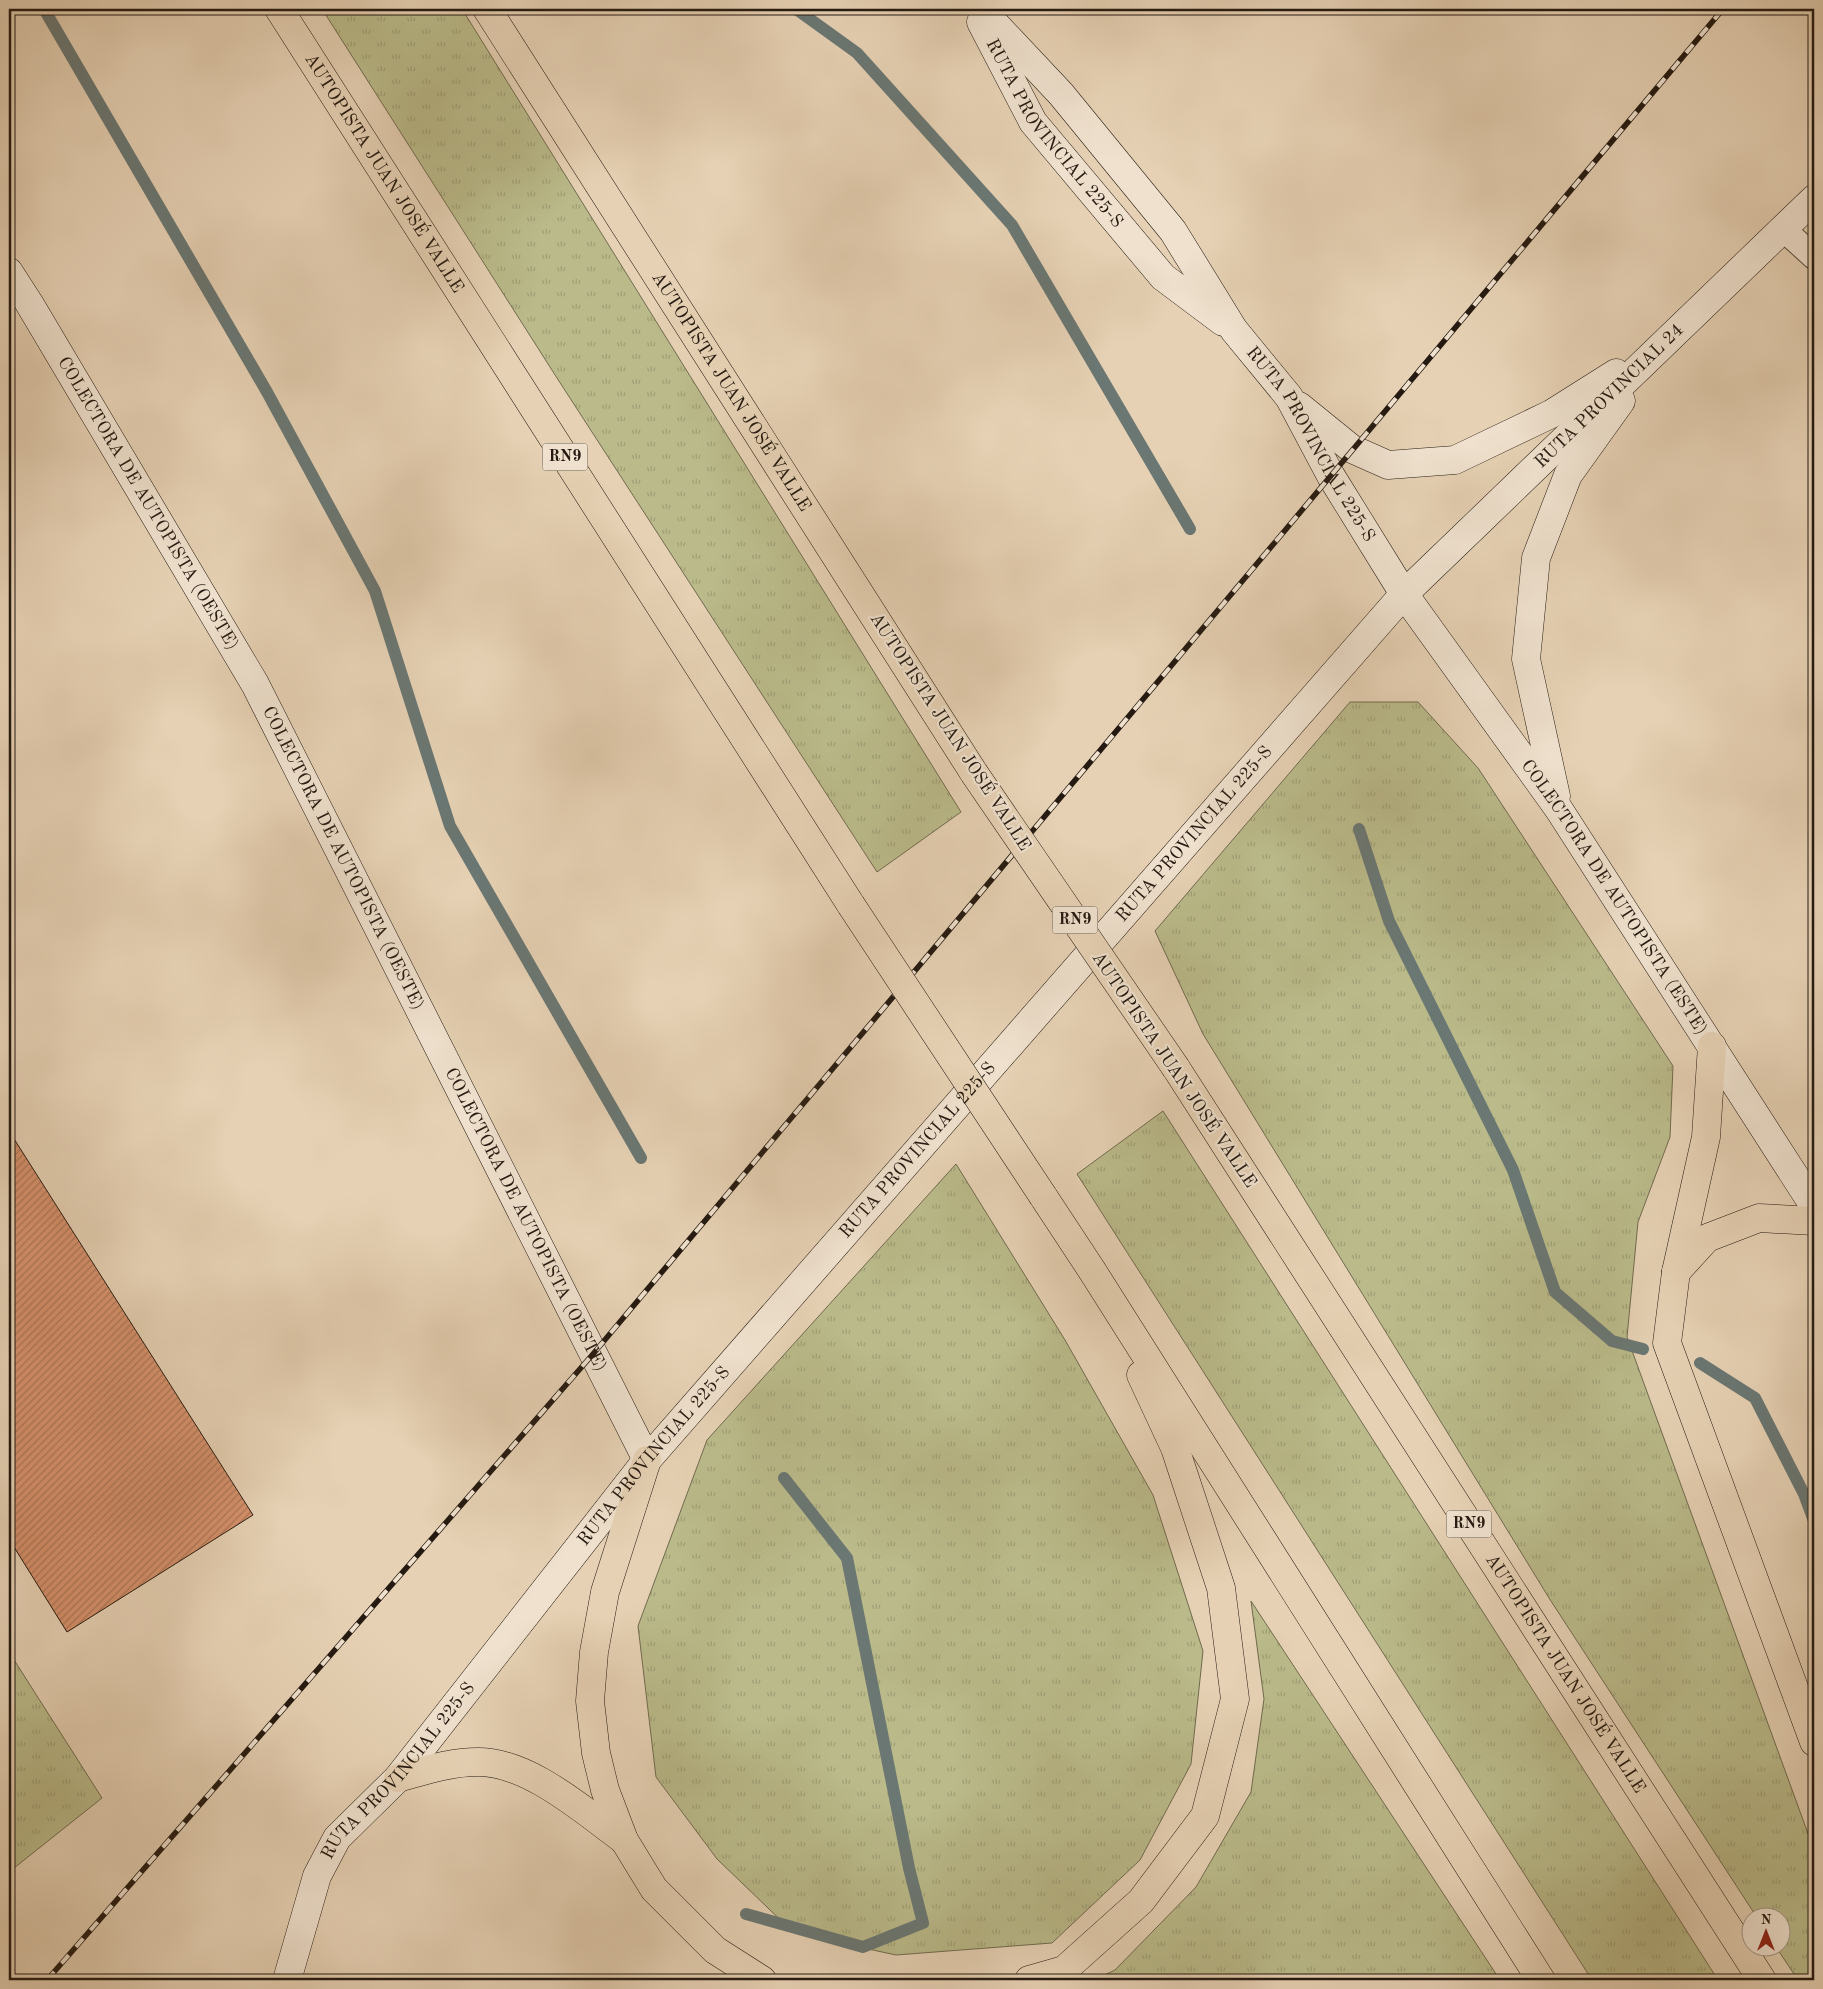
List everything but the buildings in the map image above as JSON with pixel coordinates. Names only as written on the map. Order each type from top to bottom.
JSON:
[{"type":"highway","name":"AUTOPISTA JUAN JOSÉ VALLE","points":[[279,9],[851,905],[1093,1272],[1541,1980]]},
{"type":"highway","name":"AUTOPISTA JUAN JOSÉ VALLE","points":[[487,9],[974,773],[1176,1068],[1762,1980]]},
{"type":"highway","points":[[1712,1046],[1706,1137],[1676,1272],[1668,1344],[1814,1742]]},
{"type":"highway","points":[[1676,1272],[1708,1238],[1759,1218],[1814,1221]]},
{"type":"highway","points":[[1029,1980],[1064,1970],[1141,1901],[1205,1816],[1235,1699],[1221,1588],[1175,1448],[1093,1272]]},
{"type":"highway","points":[[647,1460],[605,1592],[594,1652],[590,1701],[596,1754],[605,1790],[624,1840],[654,1889],[715,1950],[762,1980]]},
{"type":"highway","points":[[398,1778],[449,1764],[478,1762],[505,1765],[526,1774],[553,1790],[624,1840]]},
{"type":"main road","name":"RUTA PROVINCIAL 225-S","points":[[974,9],[1033,122],[1163,277],[1234,330]]},
{"type":"main road","name":"RUTA PROVINCIAL 225-S","points":[[287,1980],[317,1876],[337,1838],[398,1778],[647,1460],[1404,594],[1331,476],[1289,397],[1234,330],[1174,230],[1061,94],[981,9]]},
{"type":"main road","name":"RUTA PROVINCIAL 24","points":[[1404,594],[1814,199]]},
{"type":"main road","name":"COLECTORA DE AUTOPISTA (OESTE)","points":[[9,272],[255,684],[647,1460]]},
{"type":"main road","points":[[1289,397],[1352,448],[1388,465],[1454,460],[1551,414],[1664,344]]},
{"type":"main road","points":[[1558,808],[1526,659],[1536,558],[1568,475],[1664,344]]},
{"type":"main road","name":"COLECTORA DE AUTOPISTA (ESTE)","points":[[1404,594],[1558,808],[1814,1206]]},
{"type":"lane","points":[[1783,229],[1814,257]]},
{"type":"green space","points":[[322,9],[462,9],[961,812],[877,872],[557,378]]},
{"type":"green space","points":[[1350,702],[1418,702],[1478,768],[1673,1066],[1670,1137],[1638,1222],[1627,1337],[1814,1850],[1814,1980],[1798,1980],[1782,1956],[1790,1956],[1790,1906],[1749,1906],[1549,1598],[1203,1034],[1155,931]]},
{"type":"green space","points":[[1163,1111],[1718,1980],[1592,1980],[1077,1174]]},
{"type":"green space","points":[[956,1164],[1065,1340],[1153,1495],[1203,1651],[1191,1764],[1140,1860],[1052,1943],[896,1955],[794,1933],[717,1859],[656,1777],[638,1626],[707,1440]]},
{"type":"green space","points":[[1251,1601],[1500,1980],[1094,1980],[1115,1970],[1196,1887],[1251,1792],[1264,1699]]},
{"type":"green space","points":[[9,1652],[102,1798],[9,1872]]},
{"type":"waterway","points":[[44,9],[267,392],[375,591],[450,826],[641,1158]]},
{"type":"waterway","points":[[796,9],[857,53],[1012,225],[1190,529]]},
{"type":"waterway","points":[[1359,829],[1389,921],[1513,1170],[1555,1292],[1612,1341],[1643,1349]]},
{"type":"waterway","points":[[1700,1363],[1755,1398],[1804,1494],[1814,1521]]},
{"type":"waterway","points":[[746,1914],[863,1947],[923,1923],[909,1868],[847,1558],[784,1478]]},
{"type":"railway","points":[[47,1980],[593,1354],[1723,9]]}]
